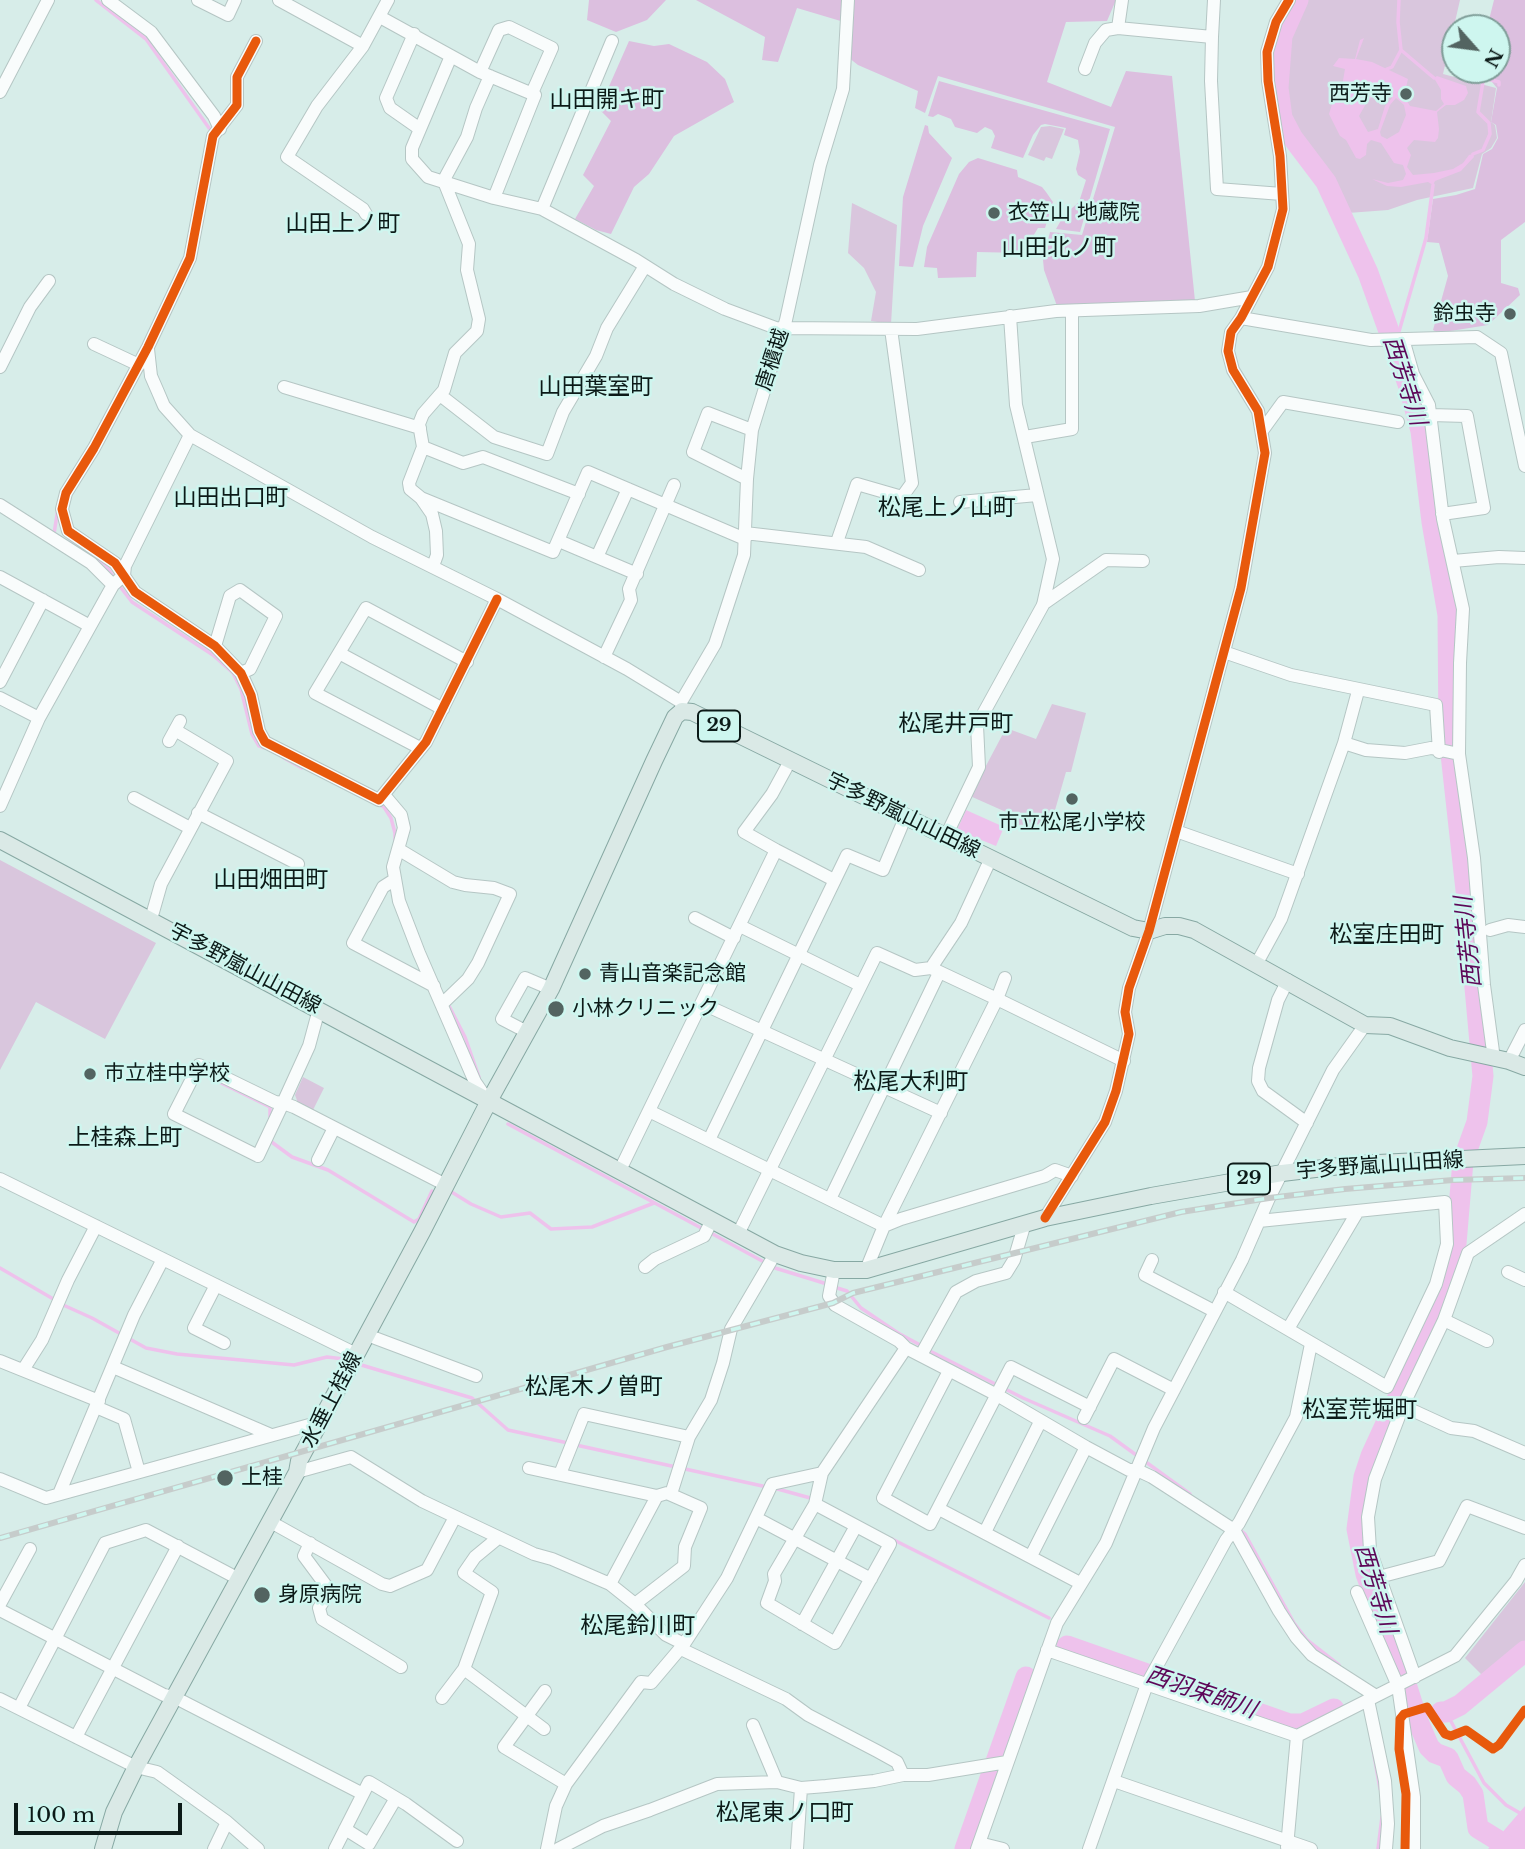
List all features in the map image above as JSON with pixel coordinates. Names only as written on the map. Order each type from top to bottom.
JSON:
[{"type":"main road","name":"宇多野嵐山山田線","points":[[681,706],[1133,928],[1149,931],[1165,926],[1179,926],[1195,930],[1365,1025],[1390,1026],[1450,1048],[1525,1067]]},
{"type":"main road","name":"29","points":[[489,1101],[551,989],[681,706]]},
{"type":"main road","name":"宇多野嵐山山田線","points":[[0,839],[738,1234],[770,1261],[801,1263],[834,1270],[866,1269],[1045,1218],[1282,1173],[1357,1164],[1525,1156]]},
{"type":"main road","name":"水垂上桂線","points":[[103,1849],[114,1812],[136,1767],[297,1472],[299,1461],[489,1101]]},
{"type":"street","points":[[0,92],[48,0]]},
{"type":"street","points":[[198,0],[228,15],[235,0]]},
{"type":"street","points":[[279,0],[363,46]]},
{"type":"street","points":[[366,214],[363,209],[287,157],[317,106],[363,46],[388,0]]},
{"type":"street","name":"唐櫃越","points":[[681,706],[715,643],[744,555],[752,430],[786,320],[820,165],[843,89],[848,0]]},
{"type":"street","points":[[1118,28],[1122,0]]},
{"type":"street","points":[[1214,0],[1212,81],[1217,189],[1282,194]]},
{"type":"street","points":[[1045,1218],[1105,1122],[1124,1061],[1129,1034],[1125,1012],[1129,988],[1149,931],[1241,588],[1265,453],[1258,411],[1233,370],[1228,351],[1231,332],[1241,318],[1271,256],[1283,209],[1279,146],[1274,130],[1267,52],[1276,22],[1289,0]]},
{"type":"street","points":[[113,2],[151,32],[214,116],[220,129]]},
{"type":"street","points":[[380,17],[485,74],[535,95],[494,198]]},
{"type":"street","points":[[433,566],[438,555],[432,514],[421,498],[410,489],[409,483],[423,447],[420,428],[423,414],[444,390],[455,353],[477,331],[479,319],[467,270],[469,244],[445,184],[467,137],[499,30],[509,27],[552,48],[532,93]]},
{"type":"street","points":[[1085,69],[1094,43],[1106,30],[1118,28],[1212,37]]},
{"type":"street","points":[[414,34],[386,98],[390,108],[421,129]]},
{"type":"street","points":[[256,41],[237,78],[237,105],[213,136],[190,258],[139,365],[66,493],[62,509],[68,531],[115,564],[135,592],[215,646],[241,673],[251,695],[259,731],[265,742],[379,800],[426,742],[497,598]]},
{"type":"street","points":[[542,209],[612,41]]},
{"type":"street","points":[[452,56],[412,148],[412,159],[428,177],[494,198],[542,209],[674,284],[725,309],[776,328],[917,329],[1010,316],[1199,306],[1252,297]]},
{"type":"street","points":[[440,395],[494,437],[547,454],[563,412],[596,356],[607,328],[645,266]]},
{"type":"street","points":[[0,367],[30,307],[48,281]]},
{"type":"street","points":[[1025,437],[1072,429],[1072,311]]},
{"type":"street","points":[[946,836],[979,767],[977,725],[1043,605],[1053,559],[1016,405],[1010,316]]},
{"type":"street","points":[[1241,318],[1371,340],[1474,336],[1501,354],[1525,466]]},
{"type":"street","points":[[837,542],[857,484],[902,497],[912,483],[891,329]]},
{"type":"street","points":[[1403,339],[1413,374],[1429,405],[1442,514],[1462,609],[1459,754],[1475,858],[1492,1058]]},
{"type":"street","points":[[94,344],[139,365]]},
{"type":"street","points":[[148,347],[151,376],[164,405],[191,435],[372,537],[497,598],[604,657],[681,706]]},
{"type":"street","points":[[284,387],[420,428]]},
{"type":"street","points":[[1262,431],[1283,402],[1398,422]]},
{"type":"street","points":[[747,479],[693,452],[708,413],[752,430]]},
{"type":"street","points":[[1430,415],[1466,415],[1484,508],[1442,514]]},
{"type":"street","points":[[0,806],[39,718],[113,585],[124,575],[125,566],[191,435]]},
{"type":"street","points":[[423,447],[463,463],[483,457],[579,494]]},
{"type":"street","points":[[421,498],[553,552],[588,472],[745,536],[837,542],[866,547],[919,570]]},
{"type":"street","points":[[604,657],[631,600],[629,589],[674,485]]},
{"type":"street","points":[[597,557],[628,489]]},
{"type":"street","points":[[960,502],[1037,495]]},
{"type":"street","points":[[0,505],[91,563],[113,585]]},
{"type":"street","points":[[559,541],[637,574]]},
{"type":"street","points":[[1453,561],[1525,558]]},
{"type":"street","points":[[1043,605],[1106,560],[1143,561]]},
{"type":"street","points":[[0,577],[90,626]]},
{"type":"street","points":[[215,646],[230,596],[240,590],[276,616],[250,669],[241,673]]},
{"type":"street","points":[[0,682],[43,600]]},
{"type":"street","points":[[420,748],[315,692],[366,608],[467,662]]},
{"type":"street","points":[[1224,652],[1291,675],[1436,705],[1439,752]]},
{"type":"street","points":[[339,653],[443,709]]},
{"type":"street","points":[[1257,963],[1281,919],[1298,874],[1344,743],[1358,691]]},
{"type":"street","points":[[0,698],[39,718]]},
{"type":"street","points":[[151,919],[162,884],[227,761],[174,731]]},
{"type":"street","points":[[1344,743],[1366,750],[1405,753],[1431,748],[1439,752],[1459,754]]},
{"type":"street","points":[[790,761],[772,794],[744,832],[834,880]]},
{"type":"street","points":[[384,795],[401,815],[404,828],[393,867],[394,880],[419,953],[475,1082],[489,1101]]},
{"type":"street","points":[[134,798],[190,828]]},
{"type":"street","points":[[198,813],[298,864]]},
{"type":"street","points":[[709,1140],[847,855],[883,870],[905,818]]},
{"type":"street","points":[[1175,831],[1298,874]]},
{"type":"street","points":[[398,849],[453,882],[465,886],[494,888],[510,894],[478,963],[468,979],[442,1004]]},
{"type":"street","points":[[620,1170],[776,850]]},
{"type":"street","points":[[830,1199],[885,1087],[935,970],[961,923],[991,858]]},
{"type":"street","points":[[394,880],[383,887],[353,943],[435,986]]},
{"type":"street","points":[[695,918],[799,955],[860,985]]},
{"type":"street","points":[[1490,930],[1508,926],[1525,927]]},
{"type":"street","points":[[738,1234],[877,953],[915,970],[935,970],[1124,1061]]},
{"type":"street","points":[[527,1032],[502,1019],[525,978],[551,989]]},
{"type":"street","points":[[866,1269],[884,1226],[1005,978]]},
{"type":"street","points":[[1288,980],[1278,1000],[1259,1068],[1258,1081],[1263,1091],[1307,1124]]},
{"type":"street","points":[[703,1003],[941,1113]]},
{"type":"street","points":[[319,1009],[309,1046],[284,1103],[258,1156],[174,1114],[199,1065],[275,1102],[284,1103],[446,1185]]},
{"type":"street","points":[[1003,1849],[978,1846],[999,1763],[1057,1623],[1106,1543],[1174,1390],[1242,1260],[1334,1070],[1365,1025]]},
{"type":"street","points":[[1492,1058],[1525,1030]]},
{"type":"street","points":[[649,1111],[884,1226],[1045,1176],[1055,1170],[1072,1176]]},
{"type":"street","points":[[317,1160],[334,1128]]},
{"type":"street","points":[[0,1180],[356,1354]]},
{"type":"street","points":[[1224,1292],[1387,1387],[1436,1284],[1447,1244],[1445,1202],[1259,1221]]},
{"type":"street","points":[[1288,1329],[1358,1211]]},
{"type":"street","points":[[1415,1677],[1370,1550],[1368,1517],[1375,1479],[1403,1406],[1444,1320],[1468,1253],[1525,1214]]},
{"type":"street","points":[[645,1267],[655,1259],[704,1236],[712,1220]]},
{"type":"street","points":[[920,1355],[956,1292],[976,1281],[1006,1273],[1014,1260],[1026,1223]]},
{"type":"street","points":[[23,1370],[42,1340],[68,1280],[96,1226]]},
{"type":"street","points":[[59,1494],[134,1315],[163,1259]]},
{"type":"street","points":[[1152,1260],[1142,1281],[1214,1311]]},
{"type":"street","points":[[671,1494],[689,1437],[711,1400],[731,1329],[770,1261]]},
{"type":"street","points":[[834,1270],[829,1296],[833,1303],[899,1341],[906,1348],[997,1395],[1040,1422],[1129,1470],[1137,1470],[1152,1477],[1236,1527],[1279,1611],[1296,1637],[1312,1655],[1372,1698],[1385,1781],[1388,1824],[1386,1849]]},
{"type":"street","points":[[1508,1272],[1525,1280]]},
{"type":"street","points":[[216,1285],[194,1328],[224,1343]]},
{"type":"street","points":[[1444,1320],[1487,1341]]},
{"type":"street","points":[[367,1335],[476,1376]]},
{"type":"street","points":[[1089,1849],[1150,1678],[1296,1417],[1311,1344]]},
{"type":"street","points":[[815,1504],[890,1544],[835,1643],[767,1604],[775,1581],[774,1574],[815,1504],[822,1473],[906,1348]]},
{"type":"street","points":[[949,1371],[883,1498],[930,1524],[1011,1367],[1087,1413],[1114,1359],[1174,1390]]},
{"type":"street","points":[[1,1363],[23,1370],[124,1419],[139,1472]]},
{"type":"street","points":[[113,1367],[271,1435]]},
{"type":"street","points":[[1403,1406],[1451,1428],[1474,1431],[1524,1450]]},
{"type":"street","points":[[560,1475],[584,1414],[689,1437]]},
{"type":"street","points":[[0,1479],[46,1498],[320,1422]]},
{"type":"street","points":[[985,1532],[1040,1422]]},
{"type":"street","points":[[1031,1556],[1086,1447]]},
{"type":"street","points":[[297,1472],[351,1457],[422,1501],[498,1538],[610,1584],[666,1635],[897,1762],[903,1775]]},
{"type":"street","points":[[529,1468],[657,1496],[671,1494],[701,1508],[685,1547],[684,1566],[635,1604]]},
{"type":"street","points":[[547,1849],[556,1806],[565,1784],[642,1682],[651,1683],[683,1646],[727,1578],[772,1484],[822,1473]]},
{"type":"street","points":[[610,1584],[657,1496]]},
{"type":"street","points":[[1378,1577],[1440,1561],[1467,1506],[1525,1528]]},
{"type":"street","points":[[939,1509],[1080,1583]]},
{"type":"street","points":[[269,1521],[390,1586],[427,1570],[455,1517]]},
{"type":"street","points":[[756,1518],[871,1578]]},
{"type":"street","points":[[802,1624],[856,1526]]},
{"type":"street","points":[[19,1708],[105,1543],[146,1530],[237,1578]]},
{"type":"street","points":[[442,1698],[464,1669],[492,1592],[464,1573],[475,1557],[498,1538]]},
{"type":"street","points":[[310,1543],[304,1556],[330,1591],[319,1608],[322,1619],[401,1667]]},
{"type":"street","points":[[76,1737],[178,1546]]},
{"type":"street","points":[[30,1549],[0,1607],[113,1669],[164,1695],[174,1697],[363,1794]]},
{"type":"street","points":[[1047,1650],[1150,1678],[1297,1736],[1455,1656],[1516,1581],[1525,1565]]},
{"type":"street","points":[[1357,1592],[1398,1686],[1414,1797],[1414,1849]]},
{"type":"street","points":[[464,1669],[544,1729]]},
{"type":"street","points":[[545,1691],[503,1747],[565,1784]]},
{"type":"street","points":[[0,1699],[136,1767],[157,1772],[227,1822],[258,1849]]},
{"type":"street","points":[[753,1725],[777,1782]]},
{"type":"street","points":[[1287,1845],[1297,1736]]},
{"type":"street","points":[[558,1849],[603,1826],[650,1811],[716,1784],[777,1782],[801,1788],[874,1782],[903,1775],[928,1774],[999,1763]]},
{"type":"street","points":[[1114,1781],[1287,1845],[1311,1849]]},
{"type":"street","points":[[335,1849],[369,1782],[457,1841]]},
{"type":"street","points":[[797,1849],[801,1788]]},
{"type":"street","points":[[345,1829],[369,1844],[396,1798]]},
{"type":"street","points":[[214,1849],[227,1822]]},
{"type":"shaded area","points":[[589,0],[666,0],[647,20],[616,32],[587,20]]},
{"type":"shaded area","points":[[696,0],[1116,0],[1107,21],[1066,22],[1047,82],[1111,107],[1126,71],[1172,76],[1195,301],[1057,306],[1043,260],[1050,232],[1082,235],[1115,127],[938,76],[925,113],[915,108],[918,91],[858,65],[844,54],[844,22],[797,8],[778,62],[762,60],[765,37]]},
{"type":"shaded area","name":"西芳寺","points":[[1305,0],[1460,0],[1457,14],[1441,14],[1441,84],[1481,84],[1496,88],[1491,122],[1495,125],[1497,138],[1491,148],[1482,154],[1473,188],[1417,200],[1388,210],[1348,213],[1328,175],[1288,118],[1287,45]]},
{"type":"shaded area","points":[[1494,0],[1525,0],[1525,222],[1501,240],[1501,283],[1518,288],[1520,295],[1488,325],[1438,333],[1433,330],[1448,276],[1439,243],[1427,242],[1433,199],[1475,189],[1483,154],[1492,149],[1498,138],[1496,125],[1491,122],[1497,88],[1494,84],[1511,84],[1511,14],[1490,14]]},
{"type":"shaded area","points":[[1364,38],[1356,59],[1372,62],[1408,79],[1404,96],[1410,106],[1436,111],[1444,104],[1441,90],[1434,78],[1437,76],[1441,77],[1441,84],[1466,86],[1468,93],[1464,100],[1455,105],[1446,105],[1437,112],[1439,129],[1435,142],[1414,140],[1407,148],[1411,155],[1407,167],[1413,175],[1453,169],[1473,154],[1474,157],[1461,171],[1435,181],[1433,185],[1428,182],[1401,187],[1387,186],[1372,179],[1388,183],[1403,180],[1406,174],[1403,165],[1394,163],[1381,143],[1371,140],[1367,144],[1366,155],[1360,159],[1356,158],[1346,140],[1340,136],[1329,114],[1334,98],[1340,98],[1345,69],[1333,66],[1339,58],[1355,59],[1360,40]],"holes":[[[1378,91],[1392,95],[1392,98],[1385,106],[1378,129],[1368,132],[1359,116],[1367,102]],[[1396,98],[1404,105],[1406,115],[1399,132],[1387,139],[1381,136],[1390,105]]]},
{"type":"shaded area","points":[[629,41],[654,46],[669,44],[707,62],[725,79],[734,102],[674,136],[649,174],[634,187],[611,234],[575,219],[594,186],[583,175],[611,121],[599,109]]},
{"type":"shaded area","points":[[939,81],[1110,129],[1080,232],[1056,229],[1064,215],[1079,202],[1086,180],[1078,175],[1076,169],[1080,152],[1078,140],[1064,135],[1066,128],[1045,124],[1033,135],[1023,158],[991,148],[995,136],[992,130],[985,127],[977,133],[955,127],[951,119],[938,114],[928,116]]},
{"type":"shaded area","points":[[925,125],[952,158],[923,226],[913,267],[899,266],[903,197]]},
{"type":"shaded area","points":[[1041,127],[1064,129],[1052,159],[1046,157],[1044,161],[1028,155]]},
{"type":"shaded area","points":[[978,158],[1017,170],[1018,177],[1042,187],[1053,202],[1045,228],[1038,228],[1023,253],[977,252],[976,277],[938,278],[937,268],[924,267],[927,247],[959,174],[969,162]]},
{"type":"shaded area","points":[[852,203],[897,225],[891,324],[871,321],[876,292],[864,268],[848,253]]},
{"type":"shaded area","points":[[1052,704],[1086,713],[1071,772],[1066,772],[1051,824],[1011,825],[1015,816],[970,796],[1006,728],[1036,739]]},
{"type":"shaded area","points":[[966,810],[1004,827],[996,846],[957,830]]},
{"type":"shaded area","points":[[0,860],[156,943],[105,1039],[36,1002],[0,1070]]},
{"type":"shaded area","points":[[303,1077],[324,1088],[313,1110],[298,1103],[295,1095]]},
{"type":"shaded area","points":[[1525,1582],[1525,1645],[1485,1678],[1465,1658]]},
{"type":"shaded area","points":[[1525,1806],[1525,1849],[1488,1849]]},
{"type":"waterway","points":[[96,0],[146,39],[209,128]]},
{"type":"waterway","name":"西芳寺川","points":[[1298,0],[1282,36],[1278,88],[1282,118],[1292,137],[1326,182],[1368,273],[1409,387],[1421,431],[1432,522],[1448,615],[1449,736],[1483,1076],[1477,1122],[1463,1161],[1454,1267],[1448,1289],[1371,1456],[1364,1477],[1357,1529],[1366,1574],[1429,1747],[1435,1753],[1448,1758],[1456,1776],[1473,1794],[1478,1828],[1512,1849]]},
{"type":"waterway","points":[[1387,69],[1392,67],[1401,50],[1399,0]]},
{"type":"waterway","points":[[1401,50],[1434,78]]},
{"type":"waterway","points":[[1473,154],[1483,150],[1490,134],[1489,123],[1478,112],[1483,84]]},
{"type":"waterway","points":[[1398,335],[1426,238],[1433,185]]},
{"type":"waterway","points":[[54,534],[58,508]]},
{"type":"waterway","points":[[68,542],[105,564],[114,578]]},
{"type":"waterway","points":[[118,584],[132,602],[213,655],[233,673],[241,689],[252,734],[259,746],[264,748]]},
{"type":"waterway","points":[[284,758],[302,768]]},
{"type":"waterway","points":[[378,804],[384,807],[391,818],[395,843]]},
{"type":"waterway","points":[[448,1004],[465,1037],[479,1077]]},
{"type":"waterway","points":[[207,1076],[270,1107],[270,1117]]},
{"type":"waterway","points":[[508,1124],[703,1229]]},
{"type":"waterway","points":[[270,1139],[292,1157],[328,1170],[414,1222],[419,1219],[432,1191]]},
{"type":"waterway","points":[[450,1191],[501,1217],[530,1213],[551,1229],[592,1227],[654,1203]]},
{"type":"waterway","points":[[709,1232],[775,1268],[827,1284]]},
{"type":"waterway","points":[[0,1268],[55,1300]]},
{"type":"waterway","points":[[834,1287],[847,1291],[861,1308],[922,1346]]},
{"type":"waterway","points":[[61,1304],[146,1348],[177,1354],[294,1365],[327,1357],[344,1359]]},
{"type":"waterway","points":[[928,1350],[1023,1398],[1110,1436],[1190,1494]]},
{"type":"waterway","points":[[358,1364],[472,1398],[508,1430],[568,1443]]},
{"type":"waterway","points":[[576,1445],[767,1487]]},
{"type":"waterway","points":[[774,1488],[814,1499]]},
{"type":"waterway","points":[[1239,1529],[1245,1534],[1294,1623],[1307,1640],[1339,1665]]},
{"type":"waterway","points":[[892,1539],[1049,1618]]},
{"type":"waterway","name":"西羽束師川","points":[[1067,1646],[1289,1724],[1303,1724],[1334,1709]]},
{"type":"waterway","points":[[1441,1712],[1460,1705],[1525,1651]]},
{"type":"waterway","name":"西羽束師川","points":[[965,1849],[1026,1677]]},
{"type":"waterway","points":[[1446,1712],[1484,1783],[1506,1805],[1525,1816]]},
{"type":"waterway","points":[[1371,1738],[1380,1789]]},
{"type":"waterway","points":[[1378,1849],[1382,1817]]},
{"type":"railway","points":[[0,1538],[667,1347],[833,1303],[853,1293],[1181,1212],[1345,1189],[1453,1180],[1525,1178]]},
{"type":"cycle path","points":[[1045,1218],[1105,1122],[1116,1091],[1129,1034],[1125,1012],[1129,988],[1149,931],[1241,588],[1265,453],[1258,411],[1233,370],[1228,351],[1231,332],[1268,267],[1283,209],[1280,156],[1268,81],[1267,52],[1276,22],[1289,0]]},
{"type":"cycle path","points":[[256,41],[237,77],[237,105],[213,136],[190,258],[148,347],[94,448],[66,493],[62,509],[68,531],[115,563],[135,592],[215,646],[241,673],[251,695],[259,731],[265,742],[379,800],[426,742],[497,599]]},
{"type":"cycle path","points":[[1405,1849],[1406,1794],[1399,1749],[1400,1719],[1404,1714],[1427,1707],[1445,1734],[1451,1736],[1466,1730],[1493,1749],[1499,1745],[1525,1710]]},
{"type":"place","name":"西芳寺","points":[[1406,94]]},
{"type":"place","name":"衣笠山 地蔵院","points":[[994,213]]},
{"type":"place","name":"鈴虫寺","points":[[1510,314]]},
{"type":"place","name":"市立松尾小学校","points":[[1072,799]]},
{"type":"place","name":"青山音楽記念館","points":[[585,974]]},
{"type":"place","name":"小林クリニック","points":[[556,1009]]},
{"type":"place","name":"市立桂中学校","points":[[90,1074]]},
{"type":"place","name":"上桂","points":[[225,1478]]},
{"type":"place","name":"身原病院","points":[[262,1595]]},
{"type":"district","name":"山田開キ町","points":[[607,101]]},
{"type":"district","name":"山田上ノ町","points":[[343,225]]},
{"type":"district","name":"山田北ノ町","points":[[1059,249]]},
{"type":"district","name":"山田葉室町","points":[[596,388]]},
{"type":"district","name":"山田出口町","points":[[231,499]]},
{"type":"district","name":"松尾上ノ山町","points":[[947,509]]},
{"type":"district","name":"松尾井戸町","points":[[956,725]]},
{"type":"district","name":"山田畑田町","points":[[271,881]]},
{"type":"district","name":"松室庄田町","points":[[1387,936]]},
{"type":"district","name":"松尾大利町","points":[[911,1083]]},
{"type":"district","name":"上桂森上町","points":[[125,1139]]},
{"type":"district","name":"松尾木ノ曽町","points":[[594,1388]]},
{"type":"district","name":"松室荒堀町","points":[[1360,1411]]},
{"type":"district","name":"松尾鈴川町","points":[[638,1627]]},
{"type":"district","name":"松尾東ノ口町","points":[[785,1814]]}]
